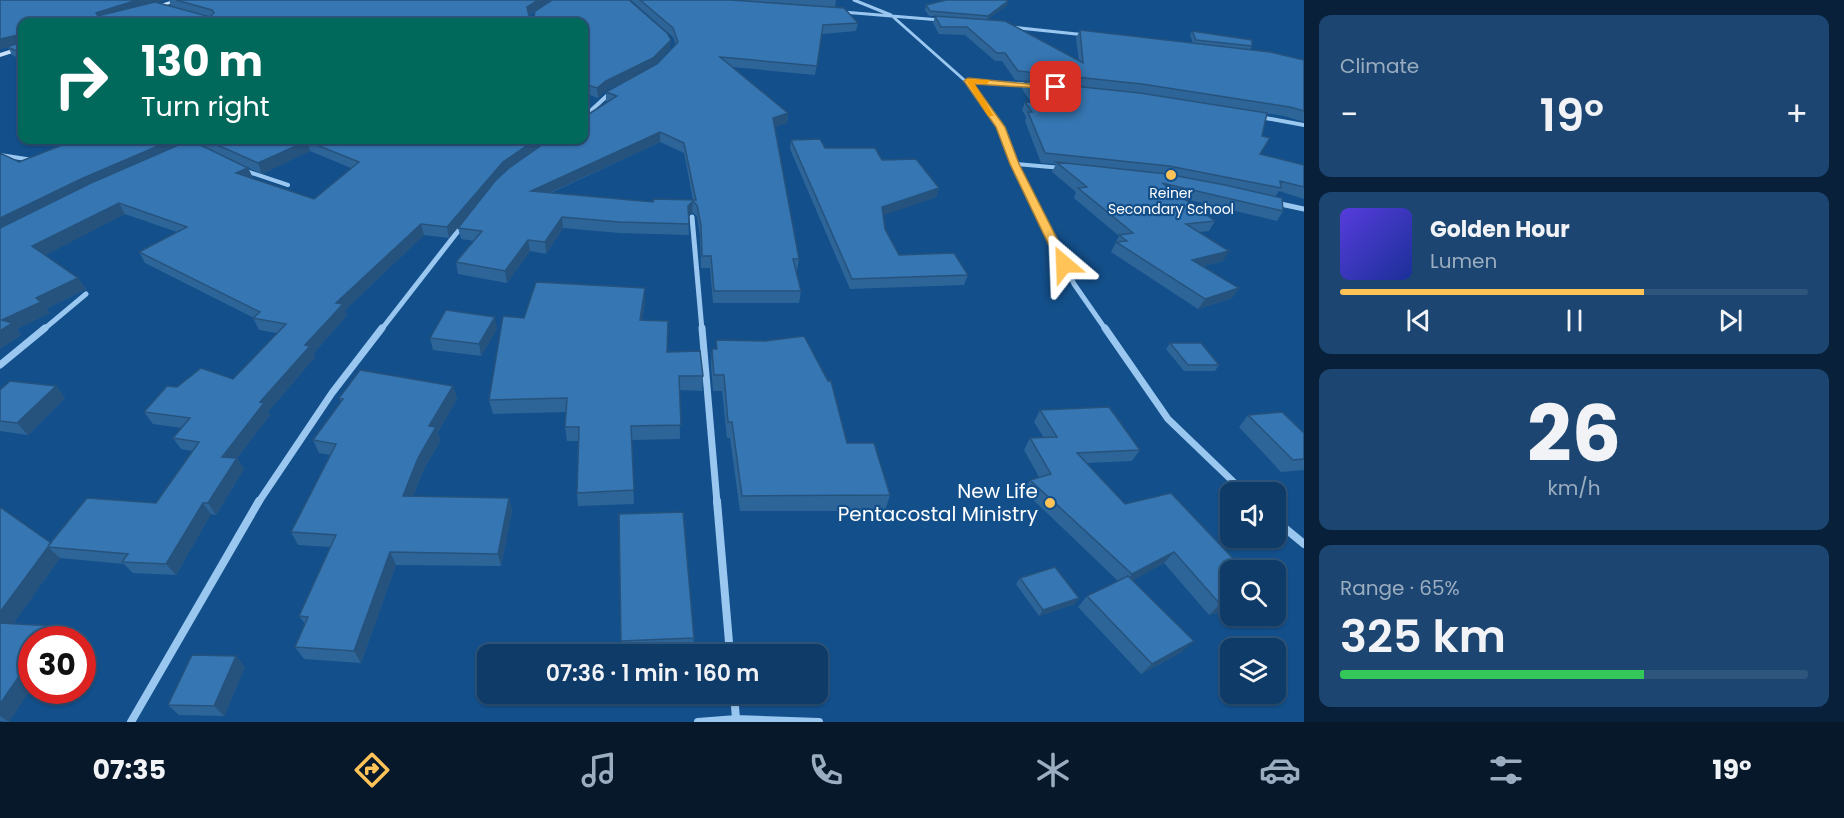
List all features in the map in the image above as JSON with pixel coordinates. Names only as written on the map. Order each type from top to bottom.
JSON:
[{"type":"main road","points":[[138,12],[179,0]]},
{"type":"main road","points":[[0,55],[18,49]]},
{"type":"street","points":[[854,0],[891,15],[968,81],[1000,127],[1015,164],[1074,284],[1168,419],[1234,482]]},
{"type":"street","points":[[159,6],[167,9]]},
{"type":"street","points":[[833,11],[942,20]]},
{"type":"street","points":[[998,26],[1091,35]]},
{"type":"street","points":[[968,81],[1034,84]]},
{"type":"street","points":[[588,113],[611,92],[620,88]]},
{"type":"street","points":[[1250,114],[1304,125]]},
{"type":"street","points":[[191,144],[203,150]]},
{"type":"street","points":[[184,150],[195,146]]},
{"type":"street","points":[[0,155],[15,159],[39,158]]},
{"type":"street","points":[[1015,164],[1070,169]]},
{"type":"street","points":[[241,169],[288,185]]},
{"type":"street","points":[[1271,201],[1304,209]]},
{"type":"street","points":[[692,217],[729,644]]},
{"type":"street","points":[[131,722],[257,504],[332,393],[466,222]]},
{"type":"street","points":[[0,365],[86,294]]},
{"type":"street","points":[[1286,529],[1304,544]]},
{"type":"street","points":[[735,704],[736,719]]},
{"type":"street","points":[[698,722],[736,719],[819,722]]},
{"type":"building","points":[[0,0],[137,0],[96,13],[98,16],[155,2],[210,17],[214,13],[212,10],[176,0],[538,0],[527,7],[529,16],[534,17],[535,11],[552,0],[629,0],[667,33],[671,40],[653,58],[606,81],[597,88],[588,85],[588,18],[18,18],[18,35],[0,39]]},
{"type":"building","points":[[640,0],[731,0],[844,8],[858,23],[823,25],[817,66],[720,57],[788,113],[773,118],[799,259],[793,259],[801,291],[714,291],[711,256],[702,256],[701,225],[697,205],[693,201],[688,206],[689,224],[619,222],[562,217],[545,242],[528,240],[505,271],[456,262],[482,231],[458,228],[495,181],[509,168],[543,144],[588,144],[588,114],[617,96],[606,92],[657,64],[678,42],[673,28]],"holes":[[[660,132],[684,143],[696,200],[654,199],[653,202],[531,191]]]},
{"type":"building","points":[[946,0],[1008,1],[988,16],[930,11],[926,5]]},
{"type":"building","points":[[935,16],[1005,21],[1083,63],[1080,30],[1270,52],[1304,60],[1304,111],[1142,84],[1018,71],[1005,53],[997,53],[967,27],[941,27]]},
{"type":"building","points":[[1192,31],[1252,40],[1252,46],[1196,40]]},
{"type":"building","points":[[18,43],[18,51],[7,47]]},
{"type":"building","points":[[1025,81],[1140,93],[1267,113],[1262,136],[1270,138],[1260,154],[1304,165],[1304,187],[1280,181],[1281,188],[1169,166],[1045,153],[1028,112],[1032,112],[1025,102],[1041,103]]},
{"type":"building","points":[[820,139],[825,148],[875,148],[882,160],[916,159],[939,188],[882,207],[885,229],[899,255],[954,253],[968,275],[852,279],[791,140]]},
{"type":"building","points":[[65,144],[163,144],[81,179],[0,218],[0,153],[19,162]]},
{"type":"building","points":[[181,144],[198,144],[248,168],[236,173],[314,199],[359,162],[314,144],[529,144],[503,162],[447,227],[421,224],[336,303],[343,304],[305,345],[310,346],[260,402],[264,403],[222,457],[237,458],[208,503],[203,503],[166,564],[122,562],[128,554],[48,547],[0,612],[0,507],[51,543],[87,498],[156,503],[199,442],[173,438],[190,418],[144,412],[167,386],[177,387],[201,368],[233,379],[286,324],[253,318],[260,312],[139,252],[187,227],[119,203],[32,246],[78,278],[36,298],[41,302],[2,320],[12,323],[0,331],[0,228],[91,183]]},
{"type":"building","points":[[215,144],[300,144],[258,163]]},
{"type":"building","points":[[1056,162],[1167,174],[1225,185],[1282,198],[1283,211],[1162,183],[1215,221],[1186,224],[1229,251],[1192,260],[1239,288],[1205,299],[1116,242],[1127,241],[1119,235],[1133,233],[1078,188],[1087,187]]},
{"type":"building","points":[[536,282],[645,288],[640,320],[668,321],[667,352],[700,351],[703,376],[679,376],[681,425],[631,426],[634,490],[577,493],[579,427],[565,427],[567,398],[489,400],[503,316],[524,318]]},
{"type":"building","points":[[446,310],[495,317],[479,344],[430,338]]},
{"type":"building","points":[[804,336],[828,381],[831,381],[847,443],[874,443],[890,495],[742,496],[732,422],[728,422],[724,375],[714,375],[712,349],[717,349],[716,340],[765,341]]},
{"type":"building","points":[[1170,343],[1201,343],[1219,365],[1188,365]]},
{"type":"building","points":[[360,370],[453,386],[429,426],[436,427],[418,458],[403,496],[509,498],[498,554],[390,552],[354,651],[295,647],[308,617],[299,616],[336,535],[291,532],[336,444],[313,440],[343,399],[339,398]]},
{"type":"building","points":[[10,381],[56,386],[17,423],[0,421],[0,390]]},
{"type":"building","points":[[1109,407],[1140,450],[1077,453],[1125,504],[1171,493],[1220,545],[1220,548],[1223,548],[1235,560],[1220,560],[1220,604],[1174,552],[1132,574],[1030,480],[1051,474],[1030,438],[1057,437],[1040,410]]},
{"type":"building","points":[[1282,412],[1304,433],[1304,459],[1293,460],[1248,415]]},
{"type":"building","points":[[683,512],[694,638],[621,641],[619,514]]},
{"type":"building","points":[[1055,567],[1079,598],[1043,610],[1020,578]]},
{"type":"building","points":[[1128,576],[1194,641],[1152,664],[1087,596]]},
{"type":"building","points":[[0,623],[53,626],[18,626],[18,678],[0,704]]},
{"type":"building","points":[[192,655],[236,656],[214,706],[168,705]]},
{"type":"slow traffic","points":[[987,82],[968,81],[991,114]]},
{"type":"place","name":"Reiner Secondary School","points":[[1171,175]]},
{"type":"place","name":"New Life Pentacostal Ministry","points":[[1050,503]]},
{"type":"route","points":[[1056,87],[968,81],[1000,127],[1015,164],[1064,264]]}]
